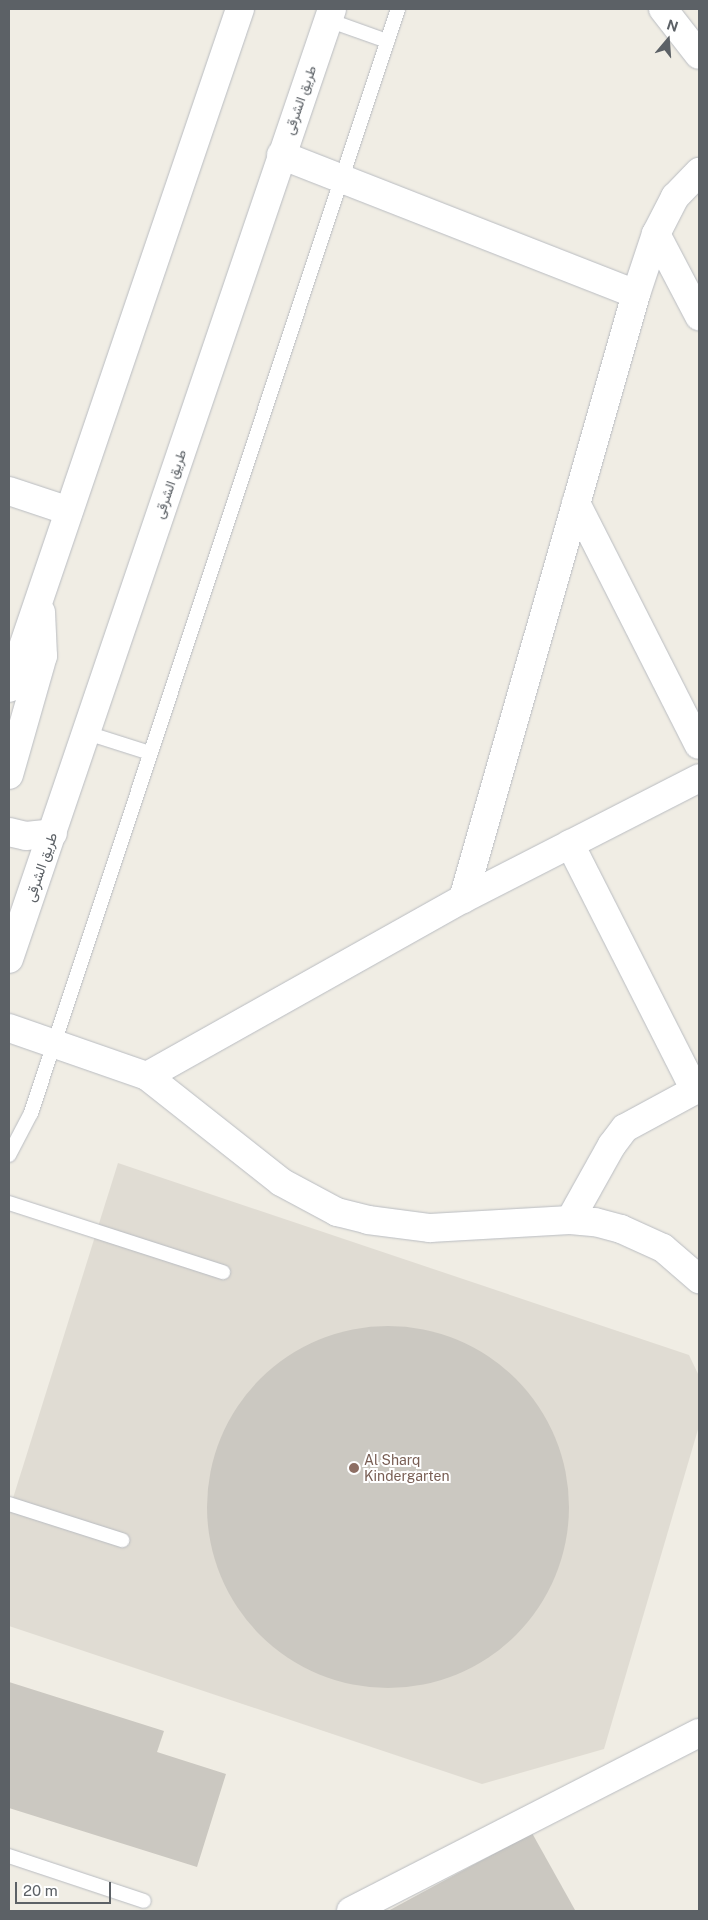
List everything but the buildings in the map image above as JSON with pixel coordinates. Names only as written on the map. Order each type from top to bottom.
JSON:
[{"type":"street","points":[[9,688],[240,9]]},
{"type":"street","points":[[663,9],[699,55]]},
{"type":"street","name":"طريق الشرقى","points":[[9,958],[330,14]]},
{"type":"street","points":[[281,155],[636,294]]},
{"type":"street","points":[[463,899],[636,294],[656,234],[675,197],[699,172]]},
{"type":"street","points":[[656,234],[699,316]]},
{"type":"street","points":[[9,491],[69,511]]},
{"type":"street","points":[[576,503],[699,745]]},
{"type":"street","points":[[9,775],[43,656],[40,595]]},
{"type":"street","points":[[147,1076],[463,899],[699,778]]},
{"type":"street","points":[[9,832],[26,836],[53,833]]},
{"type":"street","points":[[570,844],[697,1089],[625,1128],[570,1220]]},
{"type":"street","points":[[9,1028],[147,1076],[281,1182],[337,1212],[376,1221],[430,1228],[570,1220],[621,1229],[663,1248],[699,1279]]},
{"type":"street","points":[[351,1911],[699,1733]]},
{"type":"lane","points":[[9,1155],[31,1113],[398,9]]},
{"type":"lane","points":[[330,14],[387,40]]},
{"type":"lane","points":[[87,733],[150,753]]},
{"type":"lane","points":[[9,1203],[223,1272]]},
{"type":"lane","points":[[9,1504],[122,1540]]},
{"type":"lane","points":[[9,1856],[144,1901]]},
{"type":"shaded area","name":"Al Sharq Kindergarten","points":[[118,1163],[689,1355],[699,1376],[699,1426],[604,1749],[482,1784],[9,1626],[9,1511]]},
{"type":"place","name":"Al Sharq Kindergarten","points":[[354,1468]]}]
